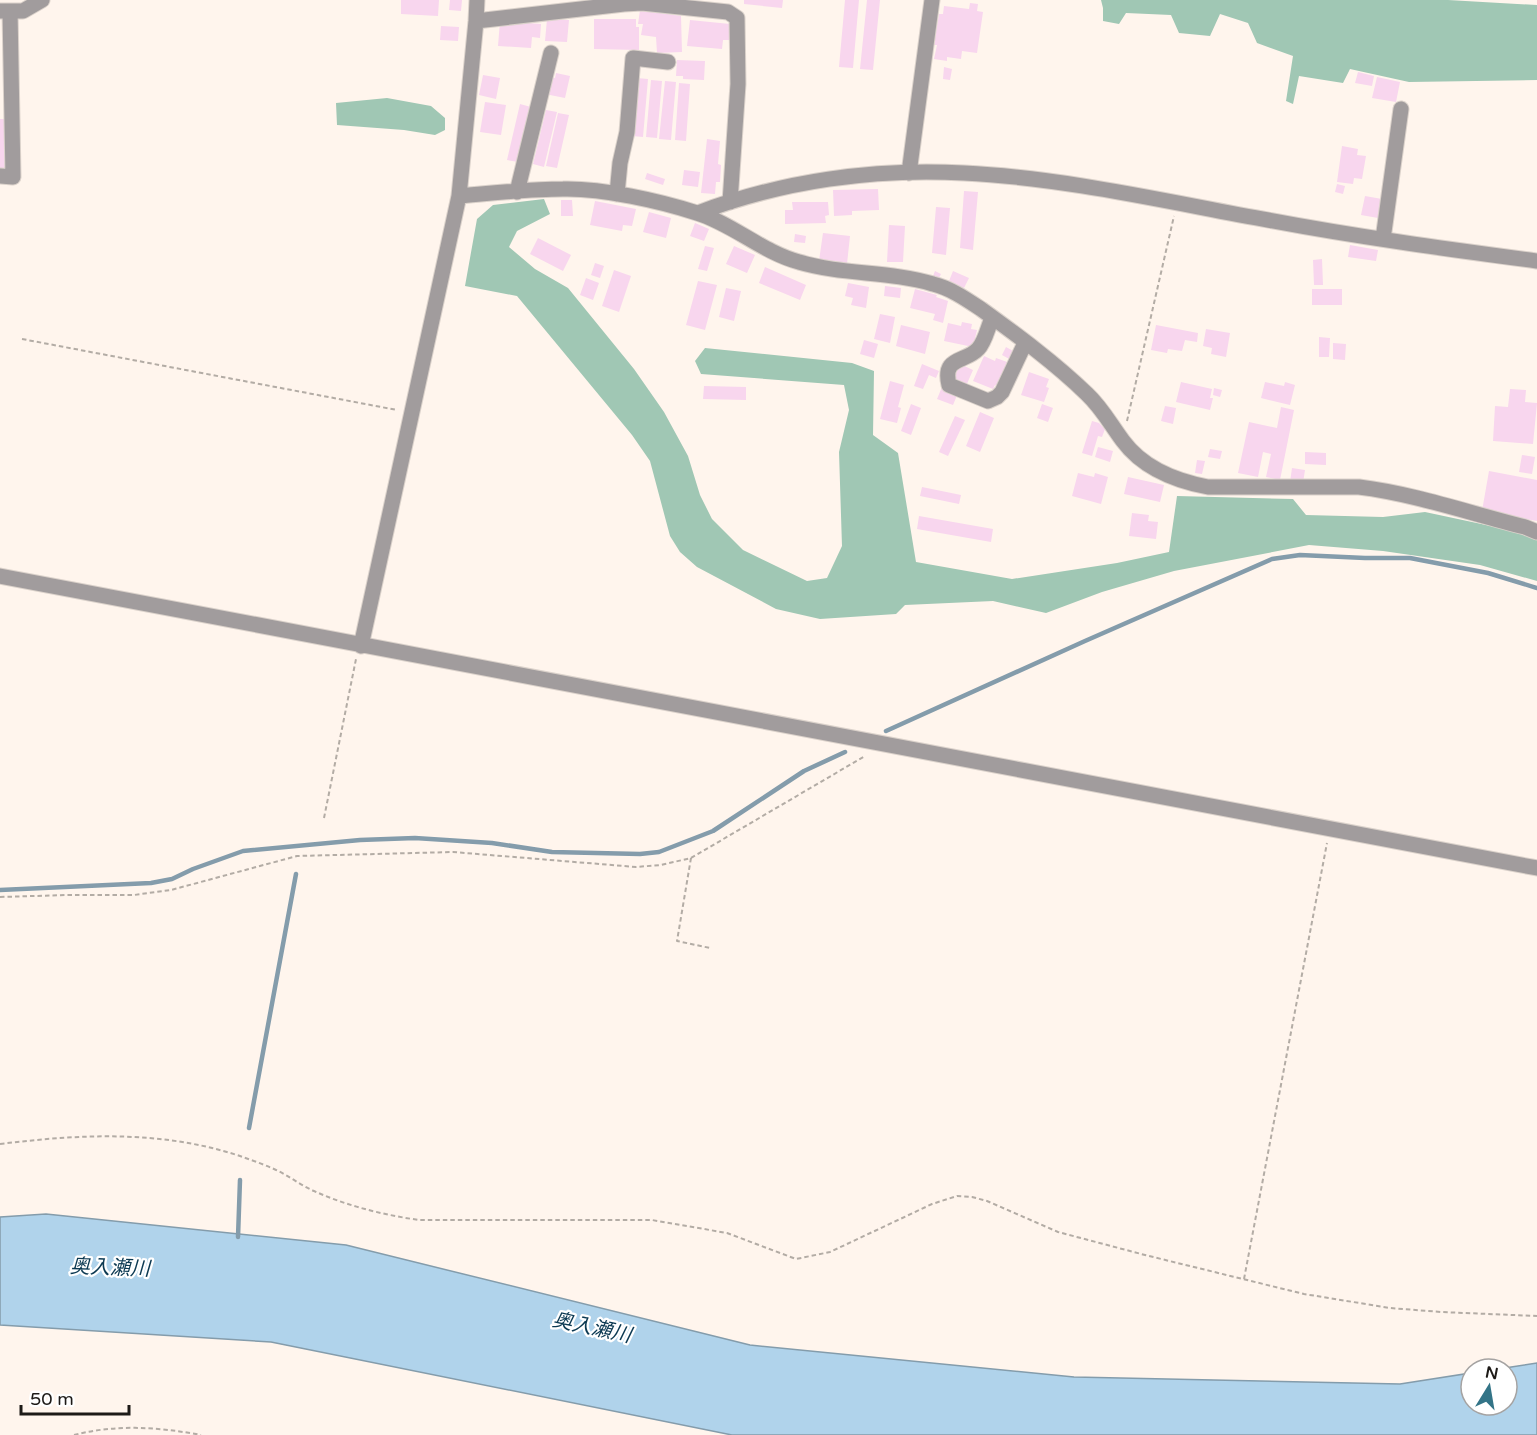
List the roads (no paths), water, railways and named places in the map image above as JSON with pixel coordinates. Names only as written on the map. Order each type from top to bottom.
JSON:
[{"type":"street","points":[[0,176],[13,177],[6,107],[5,11],[23,11],[42,0]]},
{"type":"street","points":[[360,645],[459,196],[477,21],[477,0]]},
{"type":"street","points":[[909,173],[932,0]]},
{"type":"street","points":[[477,21],[633,3],[728,12],[737,18],[738,84],[730,202]]},
{"type":"street","points":[[516,192],[551,53]]},
{"type":"street","points":[[617,194],[620,163],[627,132],[633,58],[668,62]]},
{"type":"street","points":[[1383,239],[1401,109]]},
{"type":"street","points":[[698,213],[730,202],[819,180],[877,174],[963,172],[1079,186],[1383,239],[1537,261]]},
{"type":"street","points":[[459,196],[565,189],[617,194],[698,213],[767,250],[796,262],[828,270],[908,279],[934,284],[955,292],[1025,343],[1087,394],[1108,418],[1123,441],[1148,465],[1184,483],[1208,487],[1359,487],[1383,490],[1423,499],[1537,532]]},
{"type":"street","points":[[992,318],[979,349],[954,362],[949,368],[947,376],[949,385],[988,401],[997,398],[1025,343]]},
{"type":"street","points":[[0,576],[1537,868]]},
{"type":"water","name":"奥入瀬川","points":[[46,1214],[346,1245],[750,1345],[1074,1377],[1400,1384],[1459,1375],[1459,1417],[1519,1417],[1519,1366],[1537,1363],[1537,1435],[732,1435],[271,1342],[0,1325],[0,1217]]},
{"type":"waterway","points":[[886,731],[1272,559],[1300,555],[1410,558],[1488,573],[1537,588]]},
{"type":"waterway","points":[[0,890],[151,883],[172,879],[243,851],[360,840],[415,838],[492,843],[552,852],[640,854],[659,852],[713,831],[804,771],[845,752]]},
{"type":"waterway","points":[[249,1128],[296,874]]},
{"type":"waterway","points":[[238,1237],[240,1180]]}]
